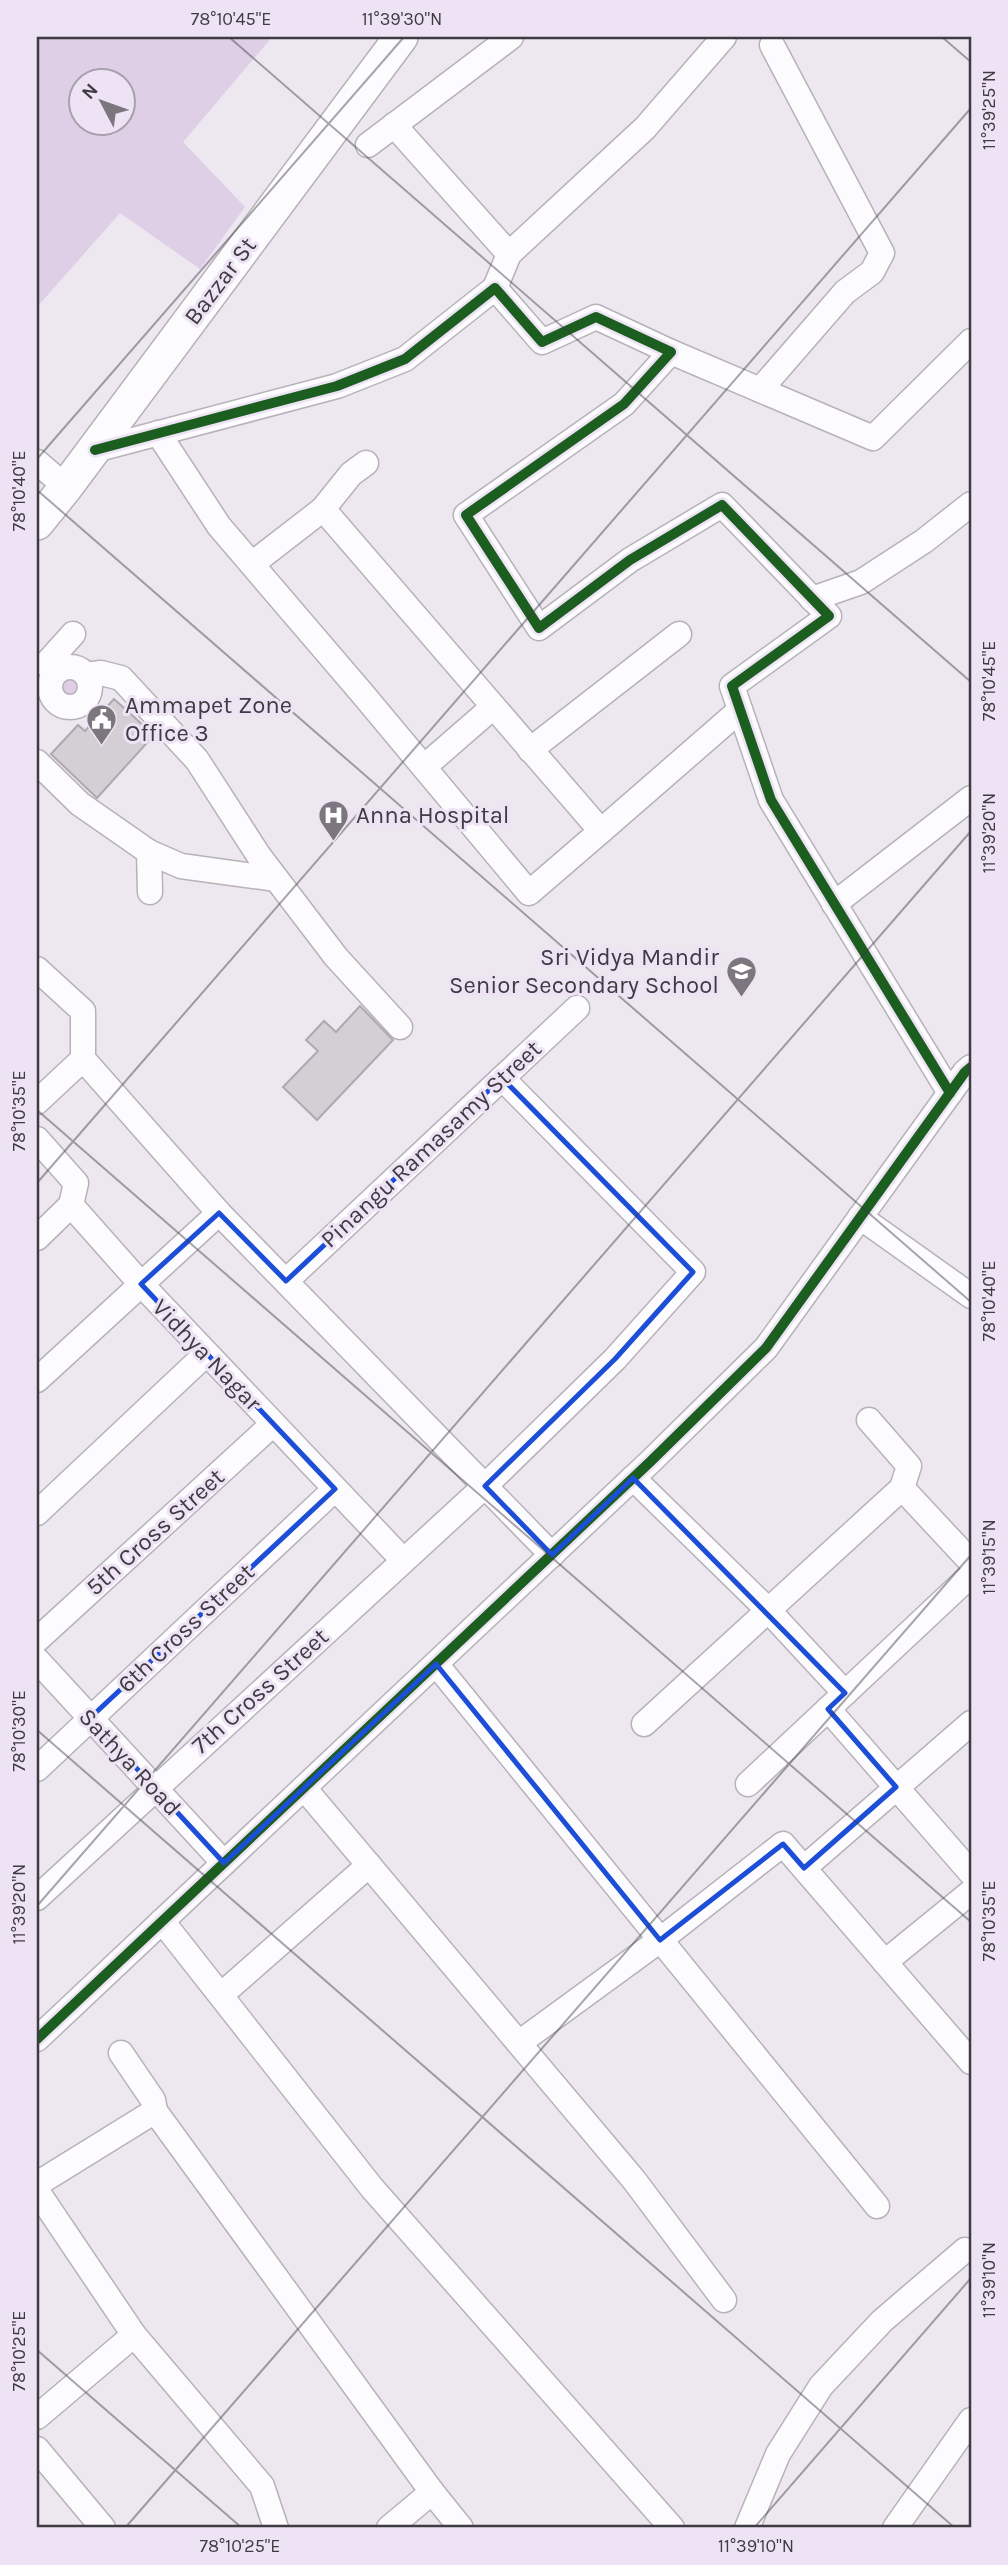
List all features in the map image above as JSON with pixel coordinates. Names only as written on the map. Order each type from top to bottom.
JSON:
[{"type":"main road","name":"Bazzar St","points":[[37,523],[95,450],[401,37]]},
{"type":"street","points":[[368,145],[511,37]]},
{"type":"street","points":[[95,450],[337,386],[405,359],[495,288],[509,254],[645,128],[724,37]]},
{"type":"street","points":[[760,390],[845,292],[872,272],[882,253],[772,45]]},
{"type":"street","points":[[394,125],[509,254]]},
{"type":"street","points":[[495,288],[542,342],[596,317],[873,438],[971,341]]},
{"type":"street","points":[[671,352],[624,404],[466,516],[539,628],[630,561],[722,505],[829,616],[732,686],[771,800],[950,1093]]},
{"type":"street","points":[[158,433],[219,526],[528,893],[740,710]]},
{"type":"street","points":[[37,462],[66,487]]},
{"type":"street","points":[[252,564],[323,509],[351,474],[366,463]]},
{"type":"street","points":[[812,598],[861,582],[924,541],[971,504]]},
{"type":"street","points":[[323,509],[601,831]]},
{"type":"street","points":[[37,711],[47,671],[73,634]]},
{"type":"street","points":[[530,750],[679,634]]},
{"type":"street","points":[[76,667],[89,681],[88,694],[80,704],[73,707],[60,705],[51,695],[47,671],[76,667]]},
{"type":"street","points":[[86,675],[101,673],[121,678],[197,760],[276,879],[336,957],[400,1027]]},
{"type":"street","points":[[424,767],[494,707]]},
{"type":"street","points":[[37,762],[80,804],[149,852],[181,866],[276,879]]},
{"type":"street","points":[[834,904],[971,798]]},
{"type":"street","points":[[149,852],[150,892]]},
{"type":"street","points":[[37,969],[83,1011],[83,1059],[219,1213],[552,1555]]},
{"type":"street","name":"Pinangu Ramasamy Street","points":[[286,1281],[577,1008]]},
{"type":"street","points":[[37,1102],[83,1059]]},
{"type":"street","points":[[37,2039],[552,1555],[766,1348],[971,1067]]},
{"type":"street","name":"7th Cross Street","points":[[37,1898],[485,1486],[615,1359],[693,1272],[502,1078]]},
{"type":"street","points":[[37,1139],[76,1182],[71,1205],[37,1238]]},
{"type":"street","name":"Vidhya Nagar","points":[[71,1205],[206,1354],[403,1560]]},
{"type":"street","points":[[37,1380],[219,1213]]},
{"type":"street","points":[[860,1217],[971,1296]]},
{"type":"street","points":[[37,1513],[206,1354]]},
{"type":"street","points":[[644,1724],[902,1488],[909,1466],[869,1420]]},
{"type":"street","name":"5th Cross Street","points":[[37,1640],[273,1424]]},
{"type":"street","points":[[633,1478],[768,1610],[837,1701],[896,1787],[971,1873]]},
{"type":"street","points":[[902,1488],[971,1562]]},
{"type":"street","name":"6th Cross Street","points":[[37,1769],[335,1489]]},
{"type":"street","points":[[748,1784],[971,1575]]},
{"type":"street","name":"Sathya Road","points":[[37,1660],[224,1863]]},
{"type":"street","points":[[436,1664],[877,2206]]},
{"type":"street","points":[[804,1868],[971,1723]]},
{"type":"street","points":[[304,1788],[634,2180],[724,2300]]},
{"type":"street","points":[[519,2043],[660,1940],[783,1844],[971,2062]]},
{"type":"street","points":[[221,1995],[369,1865]]},
{"type":"street","points":[[885,1962],[971,1892]]},
{"type":"street","points":[[162,1921],[372,2188],[672,2528]]},
{"type":"street","points":[[121,2053],[153,2100],[155,2112],[461,2528]]},
{"type":"street","points":[[37,2184],[155,2112]]},
{"type":"street","points":[[37,2191],[134,2335],[262,2486],[276,2528]]},
{"type":"street","points":[[747,2528],[778,2454],[821,2386],[882,2321],[965,2250]]},
{"type":"street","points":[[37,2417],[134,2335]]},
{"type":"street","points":[[895,2528],[971,2420]]},
{"type":"street","points":[[37,2449],[103,2528]]},
{"type":"street","points":[[389,2528],[432,2492]]},
{"type":"highlighted area","points":[[502,1078],[693,1272],[615,1359],[485,1486],[552,1555],[633,1478],[845,1693],[828,1709],[896,1787],[804,1868],[783,1844],[660,1940],[436,1664],[224,1863],[90,1718],[335,1489],[141,1284],[219,1213],[286,1281]]},
{"type":"shaded area","points":[[37,37],[272,37],[183,142],[245,207],[200,269],[120,213],[37,307]]},
{"type":"shaded area","points":[[70,673],[80,677],[84,687],[80,697],[70,701],[60,697],[56,687],[60,677]]},
{"type":"building","name":"Ammapet Zone Office 3","points":[[114,699],[154,735],[97,798],[51,754],[78,725],[85,731]]},
{"type":"building","points":[[360,1006],[393,1040],[317,1120],[283,1087],[318,1051],[306,1040],[324,1021],[336,1032]]},
{"type":"cycle path","points":[[95,450],[337,386],[405,359],[495,288],[542,342],[596,317],[671,352],[624,404],[466,515],[539,628],[630,560],[722,505],[829,616],[732,686],[771,800],[950,1093]]},
{"type":"cycle path","points":[[37,2039],[650,1462],[766,1348],[971,1067]]},
{"type":"place","name":"Ammapet Zone Office 3","points":[[102,746]]},
{"type":"place","name":"Anna Hospital","points":[[333,842]]},
{"type":"place","name":"Sri Vidya Mandir Senior Secondary School","points":[[742,998]]}]
